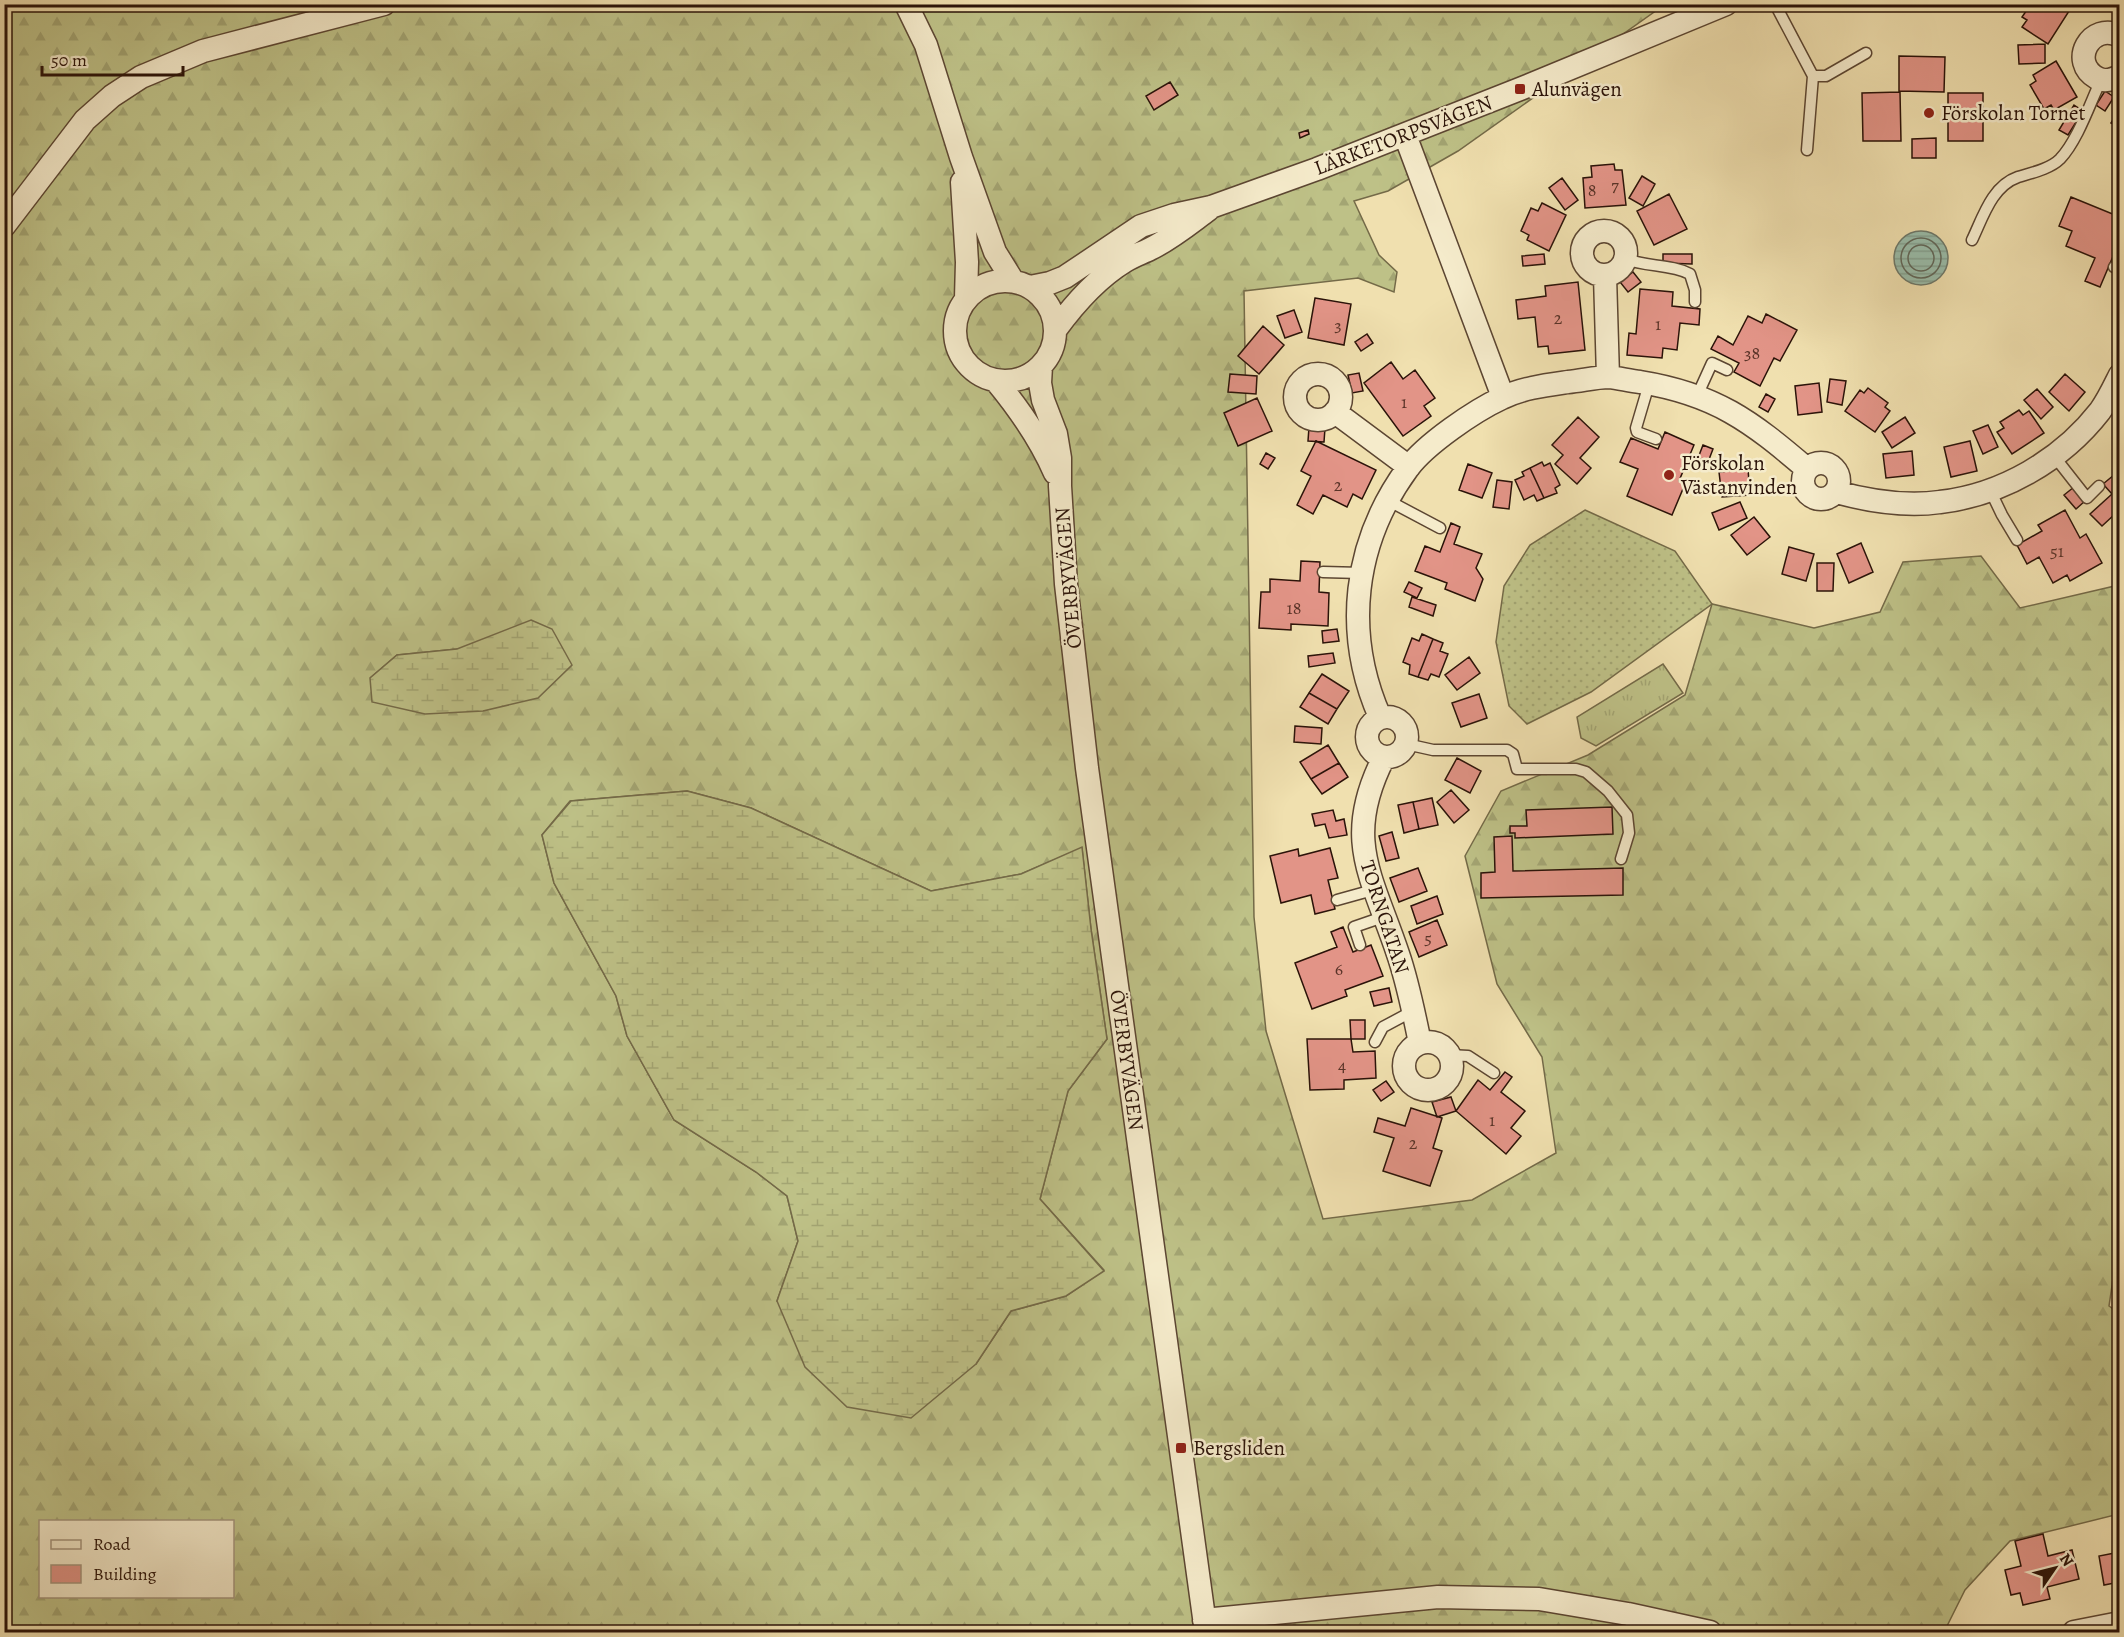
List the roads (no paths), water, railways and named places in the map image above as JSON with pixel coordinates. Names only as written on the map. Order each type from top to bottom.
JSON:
[{"type":"street","points":[[4,225],[85,120],[112,96],[141,77],[203,51],[384,4]]},
{"type":"street","points":[[906,4],[926,45],[961,157],[995,252],[1022,284],[1046,300],[1054,319],[1056,329],[1052,349],[1041,366],[1032,374],[1020,379],[996,381],[975,372],[966,363],[956,343],[956,319],[966,298],[967,262],[961,157]]},
{"type":"street","name":"LÄRKETORPSVÄGEN","points":[[1211,207],[1405,135],[1726,4]]},
{"type":"street","points":[[2110,78],[2088,71],[2084,65],[2084,49],[2093,37],[2100,33],[2108,32],[2120,36]]},
{"type":"street","points":[[1405,135],[1503,397]]},
{"type":"street","points":[[966,298],[982,285],[992,282],[1050,284],[1065,277],[1141,226],[1174,215],[1211,207]]},
{"type":"street","points":[[1056,329],[1079,299],[1107,273],[1126,259],[1151,249],[1176,234],[1211,207]]},
{"type":"street","points":[[1603,231],[1617,234],[1625,246],[1626,259],[1618,271],[1605,276],[1597,275],[1585,265],[1582,250],[1589,237],[1603,231]]},
{"type":"street","points":[[1605,276],[1608,377]]},
{"type":"street","name":"ÖVERBYVÄGEN","points":[[1041,366],[1040,383],[1043,400],[1056,434],[1060,458],[1066,584],[1087,768],[1205,1626]]},
{"type":"street","points":[[1380,717],[1368,690],[1359,644],[1358,600],[1361,573],[1375,523],[1409,467],[1447,431],[1503,397],[1547,385],[1608,377],[1697,396],[1735,413],[1776,442],[1807,469],[1803,474],[1802,486],[1809,496],[1820,500],[1832,497],[1836,492],[1883,502],[1911,504],[1940,502],[1990,490],[2033,470],[2054,456],[2084,429],[2101,409],[2120,375]]},
{"type":"street","name":"ÖVERBYVÄGEN","points":[[996,381],[1022,414],[1044,448],[1060,486]]},
{"type":"street","points":[[1335,412],[1409,467]]},
{"type":"street","points":[[1380,717],[1394,717],[1404,725],[1407,731],[1406,744],[1397,754],[1384,757],[1372,750],[1367,738],[1370,726],[1380,717]]},
{"type":"street","name":"TORNGATAN","points":[[1384,757],[1366,798],[1362,824],[1364,854],[1373,890],[1398,955],[1420,1044]]},
{"type":"street","points":[[1429,1042],[1437,1044],[1449,1055],[1451,1071],[1449,1078],[1436,1089],[1421,1089],[1409,1081],[1404,1067],[1408,1052],[1420,1044],[1429,1042]]},
{"type":"street","points":[[1205,1626],[1438,1597],[1539,1599],[1628,1614],[1710,1632]]},
{"type":"street","points":[[2074,1632],[2120,1623]]},
{"type":"lane","points":[[1775,4],[1813,76],[1807,150]]},
{"type":"lane","points":[[1813,76],[1826,76],[1866,52]]},
{"type":"lane","points":[[1972,240],[1999,189],[2009,181],[2043,169],[2059,160],[2110,78]]},
{"type":"lane","points":[[1626,259],[1638,264],[1683,270],[1690,274],[1695,290],[1695,302]]},
{"type":"lane","points":[[1697,396],[1712,363],[1727,370]]},
{"type":"lane","points":[[1649,384],[1636,428],[1637,432],[1656,439]]},
{"type":"lane","points":[[2054,456],[2087,498],[2099,486]]},
{"type":"lane","points":[[1990,490],[2017,540]]},
{"type":"lane","points":[[1389,501],[1440,528]]},
{"type":"lane","points":[[1323,572],[1361,573]]},
{"type":"lane","points":[[1406,744],[1433,750],[1507,750],[1513,754],[1518,770],[1576,769],[1586,772],[1608,791],[1627,815],[1629,833],[1621,859]]},
{"type":"lane","points":[[1337,900],[1373,890]]},
{"type":"lane","points":[[1360,945],[1354,927],[1383,917]]},
{"type":"lane","points":[[1375,1042],[1383,1027],[1413,1011]]},
{"type":"lane","points":[[1449,1055],[1468,1056],[1494,1073]]},
{"type":"water","points":[[1921,231],[1931,233],[1940,239],[1946,248],[1948,258],[1946,268],[1940,277],[1931,283],[1921,285],[1911,283],[1902,277],[1896,268],[1894,258],[1896,248],[1902,239],[1911,233]]},
{"type":"place","name":"Alunvägen","points":[[1520,89]]},
{"type":"place","name":"Förskolan Tornet","points":[[1929,113]]},
{"type":"place","name":"Förskolan Västanvinden","points":[[1669,475]]},
{"type":"place","name":"Bergsliden","points":[[1181,1448]]}]
